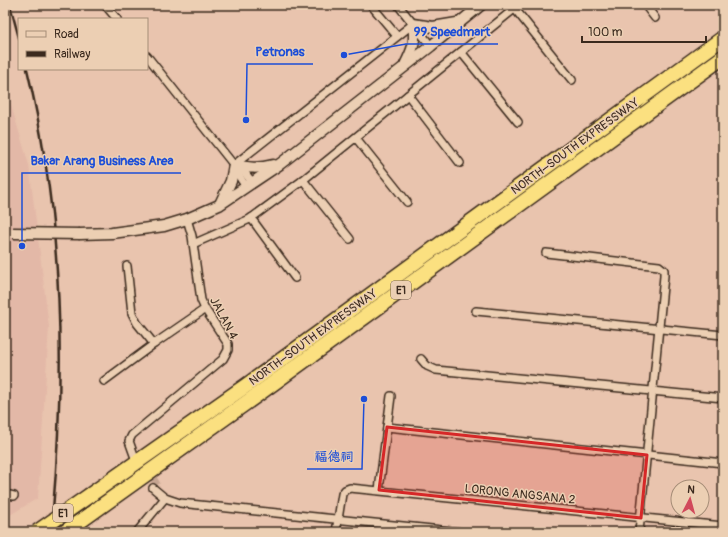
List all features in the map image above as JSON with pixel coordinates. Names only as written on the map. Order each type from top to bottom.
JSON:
[{"type":"highway","name":"NORTH–SOUTH EXPRESSWAY","points":[[37,532],[247,385],[723,38]]},
{"type":"highway","name":"NORTH–SOUTH EXPRESSWAY","points":[[65,532],[257,395],[723,57]]},
{"type":"main road","points":[[9,233],[80,234],[140,230],[164,226],[187,219],[219,205],[280,164],[404,68],[481,5]]},
{"type":"main road","points":[[404,68],[414,48],[415,36],[413,24],[440,27],[459,23]]},
{"type":"main road","points":[[219,205],[236,167],[251,169],[280,164]]},
{"type":"street","points":[[105,5],[115,18]]},
{"type":"street","points":[[371,5],[397,36]]},
{"type":"street","points":[[398,5],[431,46]]},
{"type":"street","points":[[645,5],[655,18]]},
{"type":"street","points":[[193,244],[251,218],[303,180],[517,7],[572,80]]},
{"type":"street","points":[[236,167],[413,24]]},
{"type":"street","points":[[460,52],[518,122]]},
{"type":"street","points":[[148,57],[236,167],[239,176],[249,184]]},
{"type":"street","points":[[408,95],[460,163]]},
{"type":"street","points":[[356,138],[407,202]]},
{"type":"street","points":[[303,180],[350,239]]},
{"type":"street","points":[[251,218],[295,278]]},
{"type":"street","name":"JALAN 4","points":[[136,453],[129,439],[135,432],[223,359],[228,350],[228,344],[205,309],[199,290],[193,244],[187,219]]},
{"type":"street","points":[[546,253],[659,266],[664,270],[639,532]]},
{"type":"street","points":[[127,266],[132,314],[137,323],[154,344]]},
{"type":"street","points":[[104,381],[205,309]]},
{"type":"street","points":[[476,312],[723,335]]},
{"type":"street","points":[[421,359],[427,366],[436,370],[723,398]]},
{"type":"street","points":[[379,490],[391,396]]},
{"type":"street","points":[[387,427],[723,463]]},
{"type":"street","name":"LORONG ANGSANA 2","points":[[337,519],[342,494],[345,490],[350,488],[723,526]]},
{"type":"street","points":[[140,532],[159,491],[188,504],[461,532]]},
{"type":"street","points":[[5,494],[14,496]]},
{"type":"street","points":[[336,532],[337,519]]},
{"type":"highlighted area","points":[[387,427],[647,455],[641,518],[379,490]]},
{"type":"shaded area","points":[[5,85],[29,165],[49,327],[38,498],[5,518]]},
{"type":"tunnel","points":[[148,470],[158,486]]},
{"type":"railway","points":[[10,5],[18,34]]},
{"type":"railway","points":[[27,70],[39,126],[48,184],[55,242],[58,299],[60,357],[59,415],[51,532]]},
{"type":"place","name":"99 Speedmart","points":[[344,55]]},
{"type":"place","name":"Petronas","points":[[246,120]]},
{"type":"place","name":"Bakar Arang Business Area","points":[[22,246]]},
{"type":"place","name":"福德祠","points":[[364,399]]}]
